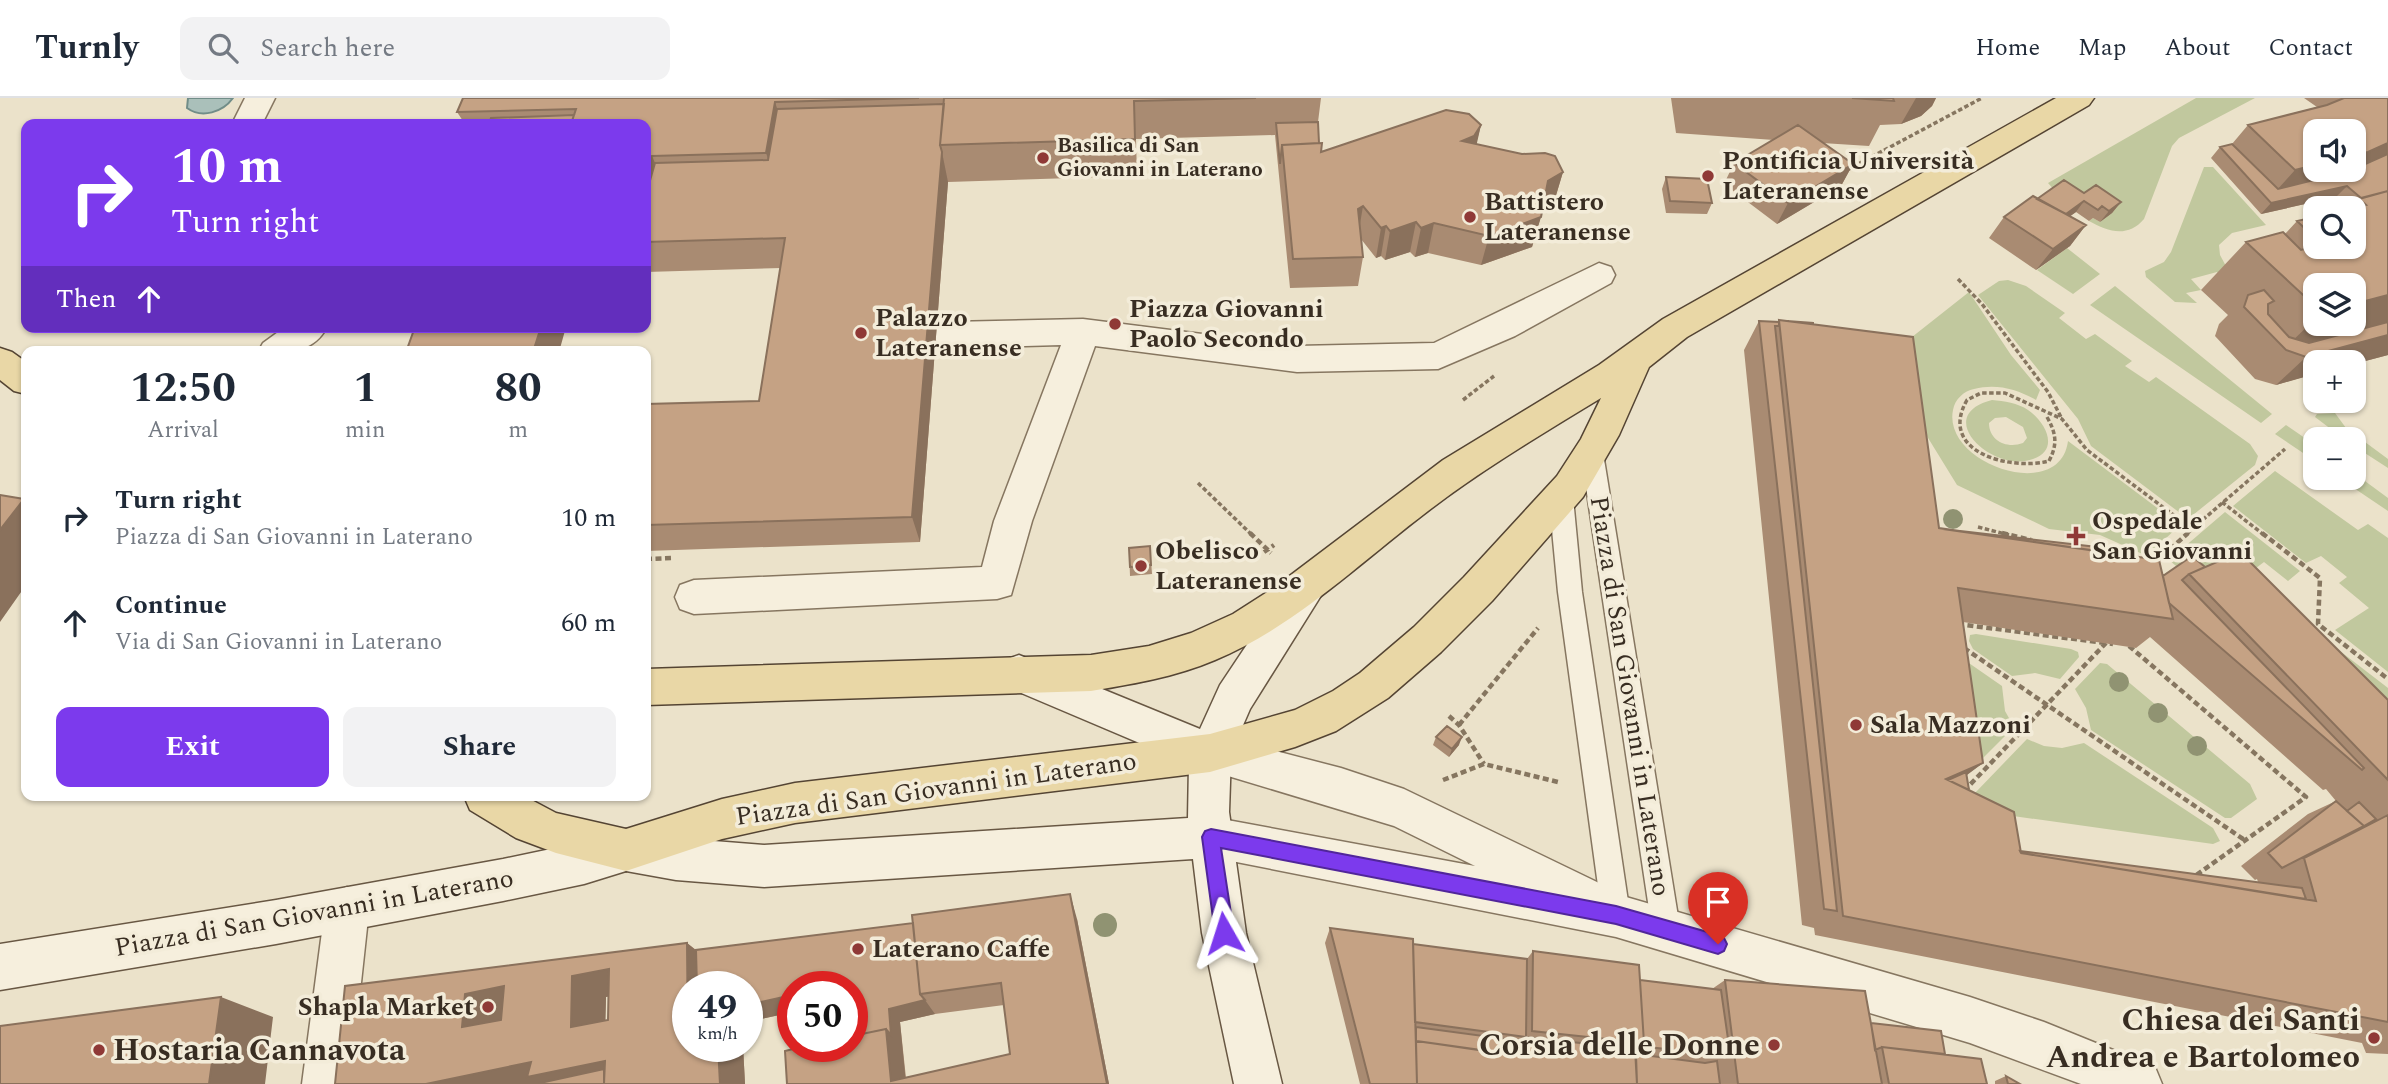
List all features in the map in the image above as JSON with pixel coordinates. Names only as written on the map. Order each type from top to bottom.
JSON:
[{"type":"main road","points":[[1635,359],[1675,328],[2079,98]]},
{"type":"main road","name":"Piazza di San Giovanni in Laterano","points":[[493,801],[531,824],[626,850],[722,819],[795,803],[1210,753],[1279,734],[1323,718],[1361,695],[1396,667],[1483,583],[1561,498],[1592,453],[1635,359]]},
{"type":"main road","name":"Piazza di San Giovanni in Laterano","points":[[651,687],[1019,673],[1091,674],[1162,663],[1221,641],[1273,611],[1455,470],[1635,359]]},
{"type":"main road","points":[[0,361],[21,377]]},
{"type":"street","points":[[250,119],[260,98]]},
{"type":"street","points":[[950,335],[1083,332],[1297,359],[1438,356],[1503,327],[1599,275]]},
{"type":"street","points":[[694,597],[997,583],[1013,521],[1083,332]]},
{"type":"street","name":"Piazza di San Giovanni in Laterano","points":[[1211,837],[1208,812],[1210,753],[1234,698],[1308,586]]},
{"type":"street","name":"Piazza di San Giovanni in Laterano","points":[[1019,673],[1210,753],[1341,788],[1404,809],[1616,915]]},
{"type":"street","points":[[1211,837],[1224,933],[1258,1084]]},
{"type":"street","name":"Piazza di San Giovanni in Laterano","points":[[0,967],[347,909],[546,872],[626,850],[722,864],[774,866],[1211,837],[1616,915],[1666,929]]},
{"type":"street","points":[[326,1084],[347,909]]},
{"type":"street","points":[[1666,929],[1970,1020],[2139,1083]]},
{"type":"lane","name":"Piazza di San Giovanni in Laterano","points":[[1592,453],[1666,929]]},
{"type":"lane","name":"Piazza di San Giovanni in Laterano","points":[[1561,498],[1570,592],[1616,915]]},
{"type":"path","points":[[1847,170],[1982,98]]},
{"type":"path","points":[[1958,279],[1972,290],[2016,354],[2049,392],[2062,419],[2087,450],[2192,529]]},
{"type":"path","points":[[1463,400],[1494,376]]},
{"type":"path","points":[[2047,417],[2056,431],[2058,445],[2049,461],[2026,468],[2002,464],[1976,450],[1960,429],[1958,417],[1967,400],[1988,392],[2019,398],[2047,417],[2062,419]]},
{"type":"path","points":[[2165,572],[2155,563],[2285,449]]},
{"type":"path","points":[[1198,483],[1267,552],[1274,545]]},
{"type":"path","points":[[2222,502],[2320,578],[2318,624],[2388,679]]},
{"type":"path","points":[[1978,527],[2032,540]]},
{"type":"path","points":[[1948,623],[2130,646],[2306,797],[2193,877]]},
{"type":"path","points":[[1459,725],[1539,628]]},
{"type":"path","points":[[1956,643],[2246,841]]},
{"type":"path","points":[[1961,794],[2106,643]]},
{"type":"path","points":[[1449,716],[1459,725],[1484,764]]},
{"type":"path","points":[[1434,783],[1484,764],[1571,785]]},
{"type":"green space","points":[[2196,98],[2255,98],[2179,138],[2172,146],[2144,219],[2138,225],[2125,231],[2103,228],[2089,221],[2093,218],[2100,222],[2112,212],[2056,192],[2048,183]]},
{"type":"green space","points":[[2204,167],[2213,167],[2266,225],[2232,233],[2219,245],[2220,255],[2234,281],[2227,283],[2217,272],[2191,279],[2201,290],[2186,293],[2197,303],[2175,302],[2146,277],[2145,271],[2164,262],[2171,252]]},
{"type":"green space","points":[[2067,248],[2100,274],[2073,294],[2037,270]]},
{"type":"green space","points":[[2008,280],[2026,286],[2065,313],[2059,318],[2086,339],[2095,334],[2132,361],[2125,366],[2149,382],[2156,377],[2250,444],[2258,456],[2255,465],[2188,519],[2091,446],[2078,419],[1978,295],[1999,281]]},
{"type":"green space","points":[[2115,286],[2272,414],[2261,423],[2090,305]]},
{"type":"green space","points":[[1969,292],[2011,355],[2040,390],[2036,400],[2014,390],[1998,387],[1982,387],[1963,394],[1953,410],[1954,429],[1965,446],[1982,460],[2003,469],[2025,473],[2045,470],[2060,460],[2068,441],[2180,525],[2147,556],[2100,535],[2049,529],[1957,485],[1925,433],[1912,337]]},
{"type":"green space","points":[[1992,400],[2024,408],[2045,428],[2048,443],[2046,449],[2033,459],[2017,461],[2001,458],[1987,451],[1967,430],[1967,418],[1974,408]],"holes":[[[2006,417],[2023,427],[2027,438],[2023,443],[2011,445],[1996,439],[1989,423],[1995,418]]]},
{"type":"green space","points":[[2335,413],[2345,427],[2328,427],[2315,417],[2317,414]]},
{"type":"green space","points":[[2286,425],[2303,437],[2303,453],[2275,434]]},
{"type":"green space","points":[[2366,443],[2388,459],[2388,468],[2366,454]]},
{"type":"green space","points":[[2275,471],[2358,530],[2368,524],[2388,538],[2388,672],[2335,630],[2369,608],[2339,583],[2347,577],[2321,556],[2306,563],[2233,506]]},
{"type":"green space","points":[[2366,482],[2388,498],[2388,511],[2357,490],[2366,490]]},
{"type":"green space","points":[[2225,512],[2300,571],[2288,581],[2264,562],[2244,577],[2388,688],[2388,698],[2359,722],[2169,560]]},
{"type":"green space","points":[[1970,635],[2071,649],[2078,652],[2079,657],[2060,679],[2035,673],[2012,676],[1973,649],[1969,641]]},
{"type":"green space","points":[[1953,652],[2002,686],[2005,711],[2014,727],[1970,771]]},
{"type":"green space","points":[[2100,663],[2107,664],[2250,784],[2257,799],[2231,818],[2225,818],[2091,730],[2086,708],[2075,689]]},
{"type":"green space","points":[[2027,739],[2044,746],[2062,748],[2084,743],[2213,828],[2220,841],[2213,844],[1985,812],[1974,799],[1975,793]]},
{"type":"water","points":[[188,98],[233,98],[218,110],[199,113],[187,108]]},
{"type":"building","points":[[463,98],[919,98],[775,102],[766,153],[652,156],[651,160],[651,119],[573,119],[576,109],[457,112]]},
{"type":"building","points":[[944,98],[1256,98],[1134,101],[1135,139],[940,145]]},
{"type":"building","points":[[1852,98],[1893,98],[1894,101]]},
{"type":"building","points":[[2344,98],[2388,98],[2388,143],[2366,152],[2366,119],[2303,119],[2303,168],[2295,170],[2248,125],[2327,105]]},
{"type":"building","name":"Palazzo Lateranense","points":[[944,104],[912,517],[651,525],[651,404],[759,401],[785,238],[651,242],[651,177],[655,163],[768,160],[777,109]]},
{"type":"building","points":[[1446,110],[1469,114],[1481,125],[1474,136],[1462,141],[1522,154],[1545,153],[1555,156],[1563,172],[1548,181],[1541,217],[1489,236],[1434,223],[1421,228],[1416,222],[1390,231],[1386,226],[1381,228],[1363,206],[1358,209],[1363,257],[1293,259],[1282,145],[1322,143],[1321,152]]},
{"type":"building","points":[[574,115],[573,119],[491,118]]},
{"type":"building","points":[[1318,122],[1319,143],[1282,145],[1280,164],[1276,123]]},
{"type":"building","points":[[1798,125],[1853,164],[1788,203],[1734,163]]},
{"type":"building","points":[[2232,144],[2278,189],[2306,182],[2366,182],[2366,164],[2388,154],[2388,191],[2359,196],[2347,186],[2271,203],[2220,147]]},
{"type":"building","points":[[1666,177],[1707,179],[1712,203],[1670,201]]},
{"type":"building","points":[[2064,180],[2084,193],[2096,185],[2121,202],[2109,211],[2102,206],[2098,210],[2084,201],[2066,214],[2037,199]]},
{"type":"building","points":[[2388,191],[2388,295],[2366,301],[2366,273],[2303,273],[2303,295],[2246,242],[2283,232],[2303,249],[2303,259],[2366,259],[2366,197]]},
{"type":"building","points":[[2033,196],[2086,225],[2053,249],[2004,217]]},
{"type":"building","points":[[2264,290],[2274,301],[2268,304],[2268,314],[2289,337],[2309,343],[2335,336],[2366,336],[2366,328],[2388,322],[2388,335],[2332,350],[2303,350],[2303,356],[2286,350],[2244,307],[2248,295]]},
{"type":"building","name":"Sala Mazzoni","points":[[1779,320],[1913,337],[1939,528],[2159,560],[2173,619],[1958,588],[1983,763],[1946,779],[2014,812],[2021,853],[2316,901],[2304,858],[2388,815],[2388,1022],[1843,916]]},
{"type":"building","points":[[1759,321],[1779,322],[1779,326],[1775,326],[1837,911],[1824,909]]},
{"type":"building","points":[[413,333],[539,333],[535,346],[408,346]]},
{"type":"building","points":[[0,495],[21,498],[21,503],[0,530]]},
{"type":"building","points":[[1943,529],[2123,550],[2124,555]]},
{"type":"building","points":[[1150,546],[1151,565],[1130,567],[1129,548]]},
{"type":"building","points":[[2240,552],[2388,700],[2388,780],[2189,574]]},
{"type":"building","points":[[2192,556],[2205,567],[2182,580],[2364,768],[2362,770],[2169,603],[2163,576]]},
{"type":"building","points":[[1447,726],[1462,737],[1452,749],[1436,737]]},
{"type":"building","points":[[1966,772],[1969,790],[1948,780]]},
{"type":"building","points":[[2336,801],[2364,826],[2282,868],[2268,853]]},
{"type":"building","points":[[2359,802],[2376,819],[2364,826],[2347,811]]},
{"type":"building","points":[[2020,851],[2302,888],[2306,899],[2021,853]]},
{"type":"building","points":[[1070,894],[1107,1084],[787,1084],[786,1062],[868,1062],[868,1033],[886,1029],[891,1081],[1010,1054],[1001,983],[920,994],[912,915]]},
{"type":"building","points":[[913,923],[920,994],[925,1000],[889,1009],[891,1035],[886,1029],[868,1033],[868,971],[777,971],[777,998],[763,1001],[763,971],[697,971],[696,950]]},
{"type":"building","points":[[1330,928],[1413,939],[1417,1084],[1370,1084]]},
{"type":"building","points":[[687,943],[687,971],[672,971],[672,1062],[719,1062],[720,1084],[604,1084],[605,1061],[527,1077],[531,1062],[426,1084],[335,1084],[345,986]],"holes":[[[609,969],[608,1020],[571,1027],[572,976]],[[504,986],[501,1020],[462,1027],[465,994]]]},
{"type":"building","points":[[1413,944],[1527,959],[1526,1037],[1415,1022]]},
{"type":"building","points":[[1533,951],[1639,965],[1644,1043],[1532,1031]]},
{"type":"building","points":[[1640,980],[1721,990],[1730,1053],[1717,1055],[1640,1046],[1644,1043]]},
{"type":"building","name":"Corsia delle Donne","points":[[1725,980],[1865,991],[1882,1084],[1738,1084]]},
{"type":"building","points":[[221,997],[209,1084],[0,1084],[0,1026]]},
{"type":"building","points":[[1871,1023],[1941,1031],[1945,1054],[1882,1047],[1875,1050]]},
{"type":"building","points":[[1416,1027],[1521,1041],[1520,1056],[1416,1041]]},
{"type":"building","points":[[1526,1037],[1635,1049],[1637,1084],[1417,1084],[1416,1041],[1524,1056]]},
{"type":"building","points":[[1882,1047],[1981,1059],[1987,1084],[1889,1084]]},
{"type":"building","points":[[1636,1054],[1705,1063],[1717,1061],[1720,1084],[1637,1084]]},
{"type":"building","points":[[604,1069],[604,1084],[539,1084],[540,1083]]},
{"type":"building","points":[[2006,1076],[2020,1084],[2008,1084]]},
{"type":"place","name":"Basilica di San Giovanni in Laterano","points":[[1043,158]]},
{"type":"place","name":"Pontificia Università Lateranense","points":[[1708,176]]},
{"type":"place","name":"Battistero Lateranense","points":[[1470,217]]},
{"type":"place","name":"Piazza Giovanni Paolo Secondo","points":[[1115,324]]},
{"type":"place","name":"Palazzo Lateranense","points":[[861,333]]},
{"type":"place","name":"Ospedale San Giovanni","points":[[2076,536]]},
{"type":"place","name":"Obelisco Lateranense","points":[[1141,566]]},
{"type":"place","name":"Sala Mazzoni","points":[[1856,725]]},
{"type":"place","name":"Laterano Caffe","points":[[858,949]]},
{"type":"place","name":"Shapla Market","points":[[488,1007]]},
{"type":"place","name":"Chiesa dei Santi Andrea e Bartolomeo","points":[[2374,1038]]},
{"type":"place","name":"Corsia delle Donne","points":[[1774,1045]]},
{"type":"place","name":"Hostaria Cannavota","points":[[99,1050]]},
{"type":"route","points":[[1224,933],[1211,837],[1616,915],[1718,944]]}]
